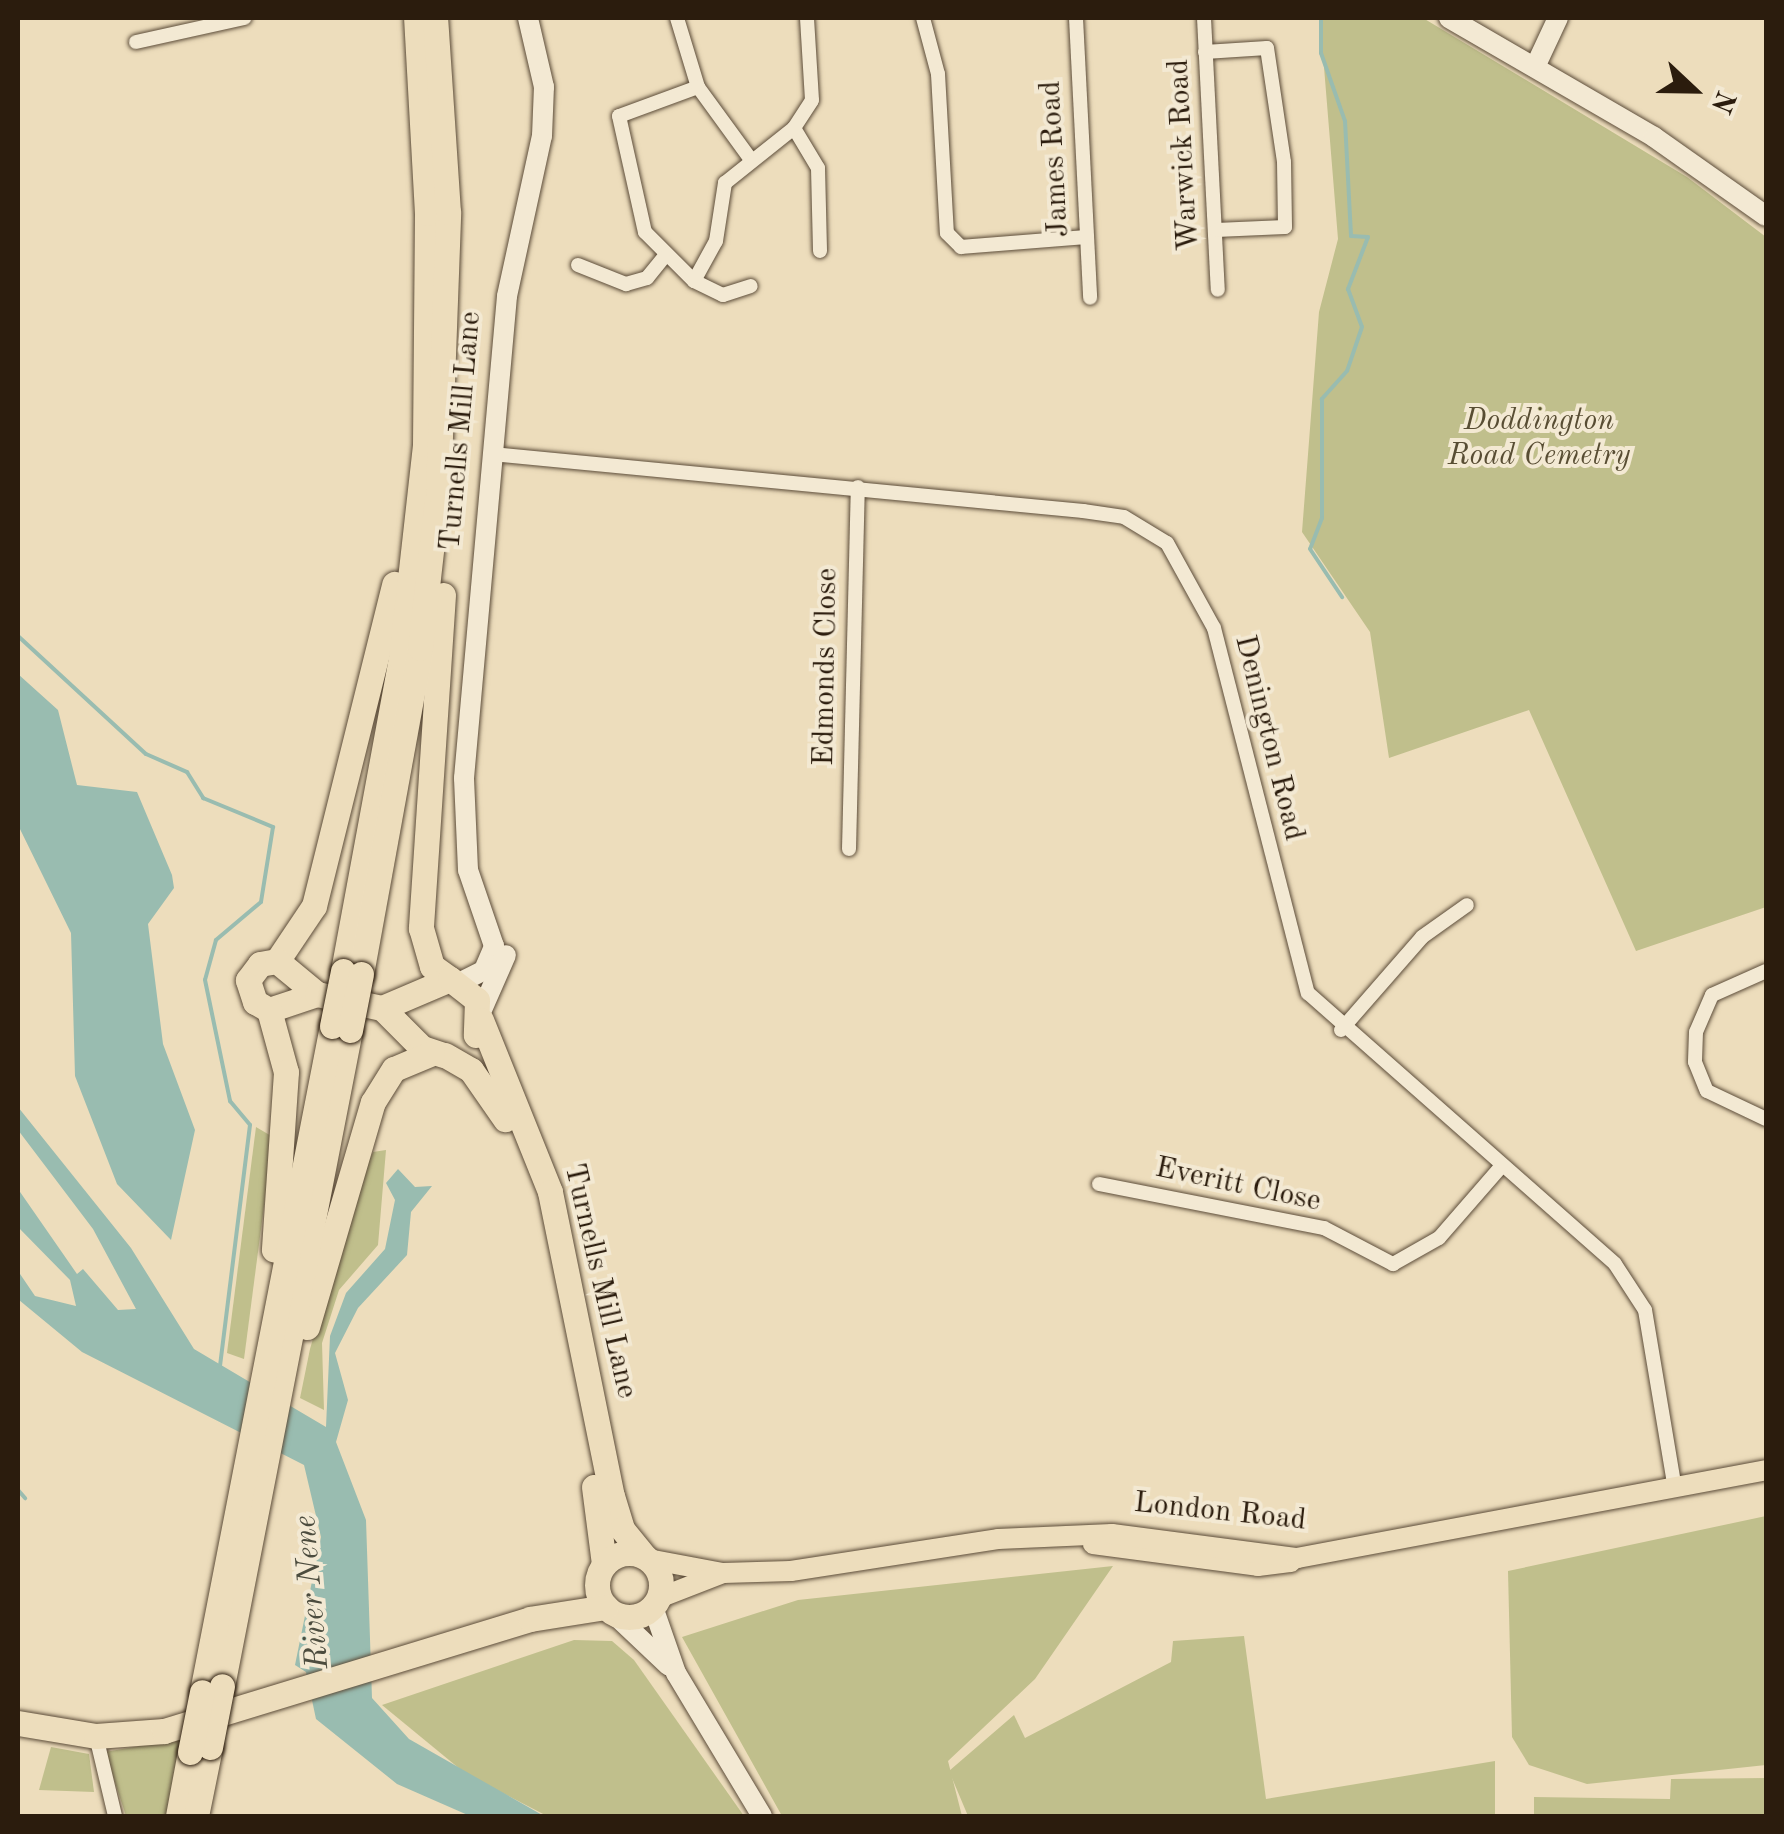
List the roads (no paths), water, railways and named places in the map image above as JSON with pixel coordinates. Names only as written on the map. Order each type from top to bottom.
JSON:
[{"type":"highway","points":[[352,973],[413,570],[430,311],[416,18]]},
{"type":"highway","points":[[273,1383],[373,1102],[394,1069],[473,1040],[481,1016],[455,981],[432,966],[421,928],[448,360],[435,18]]},
{"type":"highway","points":[[212,1689],[246,1567],[273,1383],[285,1045],[269,1010],[254,1002],[248,980],[260,964],[276,961],[314,906],[378,672],[430,311]]},
{"type":"highway","points":[[178,1816],[200,1750],[341,1028],[420,648],[448,360]]},
{"type":"highway","points":[[276,961],[318,994],[382,1008],[438,1054]]},
{"type":"highway","points":[[382,1008],[455,981]]},
{"type":"highway","points":[[269,1010],[318,994]]},
{"type":"highway","points":[[408,1032],[412,996]]},
{"type":"highway","name":"Turnells Mill Lane","points":[[481,1016],[550,1192],[616,1514],[646,1557]]},
{"type":"highway","name":"Turnells Mill Lane","points":[[438,1054],[492,1094],[533,1184],[602,1569]]},
{"type":"highway","points":[[18,1723],[96,1736],[164,1732],[530,1619],[609,1610],[637,1617],[656,1602],[660,1573],[646,1557],[620,1553],[530,1619]]},
{"type":"highway","points":[[602,1569],[609,1610]]},
{"type":"highway","points":[[196,1816],[200,1750]]},
{"type":"main road","name":"Turnells Mill Lane","points":[[455,981],[484,970],[494,946],[470,856],[464,778],[507,296],[542,136],[544,87],[528,18]]},
{"type":"main road","points":[[1450,18],[1535,67],[1766,216]]},
{"type":"main road","points":[[1535,67],[1558,18]]},
{"type":"main road","name":"Turnells Mill Lane","points":[[470,856],[506,952],[481,1016]]},
{"type":"main road","name":"London Road","points":[[656,1602],[723,1573],[998,1539],[1148,1536],[1297,1558],[1766,1470]]},
{"type":"main road","name":"London Road","points":[[646,1557],[723,1573]]},
{"type":"main road","points":[[656,1602],[676,1673],[762,1816]]},
{"type":"main road","points":[[609,1610],[676,1673]]},
{"type":"street","points":[[136,42],[244,18]]},
{"type":"street","points":[[677,18],[698,88],[749,157]]},
{"type":"street","points":[[694,281],[716,241],[725,183],[749,157],[794,128],[812,100],[807,18]]},
{"type":"street","points":[[923,18],[938,74],[947,233],[960,247],[1086,237]]},
{"type":"street","name":"James Road","points":[[1076,18],[1090,298]]},
{"type":"street","name":"Warwick Road","points":[[1204,18],[1218,290]]},
{"type":"street","points":[[1206,52],[1268,48],[1284,162],[1285,227],[1216,230]]},
{"type":"street","points":[[698,88],[619,116],[646,232],[663,258],[694,281],[722,295],[751,286]]},
{"type":"street","points":[[794,128],[818,168],[820,250]]},
{"type":"street","points":[[578,265],[626,284],[647,278],[663,258]]},
{"type":"street","name":"Denington Road","points":[[492,454],[858,487],[1124,517],[1167,543],[1214,628],[1295,958],[1308,993],[1341,1030],[1499,1169],[1615,1264],[1645,1310],[1675,1488]]},
{"type":"street","name":"Edmonds Close","points":[[849,849],[858,487]]},
{"type":"street","points":[[1341,1030],[1422,937],[1467,905]]},
{"type":"street","points":[[1766,971],[1712,994],[1696,1047],[1707,1091],[1730,1110],[1766,1119]]},
{"type":"street","name":"Everitt Close","points":[[1098,1184],[1324,1228],[1393,1264],[1439,1238],[1499,1169]]},
{"type":"street","points":[[96,1736],[115,1816]]},
{"type":"water","points":[[18,674],[58,710],[77,785],[137,792],[172,875],[174,888],[148,924],[163,1044],[195,1130],[171,1240],[117,1184],[75,1076],[71,933],[18,825]]},
{"type":"water","name":"River Nene","points":[[18,1107],[131,1248],[194,1349],[326,1427],[330,1336],[346,1293],[385,1249],[395,1200],[386,1183],[398,1169],[415,1187],[432,1186],[411,1212],[407,1255],[358,1308],[335,1353],[348,1400],[336,1442],[366,1520],[372,1698],[409,1739],[544,1816],[470,1816],[397,1784],[316,1719],[306,1672],[295,1665],[321,1537],[304,1465],[82,1352],[19,1300],[18,1271],[35,1296],[76,1306],[70,1280],[18,1227],[18,1189],[77,1274],[83,1269],[118,1310],[136,1309],[93,1229],[18,1130]]},
{"type":"waterway","points":[[1321,18],[1321,53],[1345,121],[1351,236],[1368,237],[1348,289],[1362,327],[1347,371],[1322,399],[1322,518],[1310,549],[1342,597]]},
{"type":"waterway","points":[[18,636],[146,754],[187,772],[203,798],[273,827],[261,902],[216,940],[205,980],[230,1101],[250,1125],[220,1366]]},
{"type":"waterway","points":[[18,1490],[25,1498]]},
{"type":"park label","name":"Doddington Road Cemetry","points":[[1539,438]]}]
